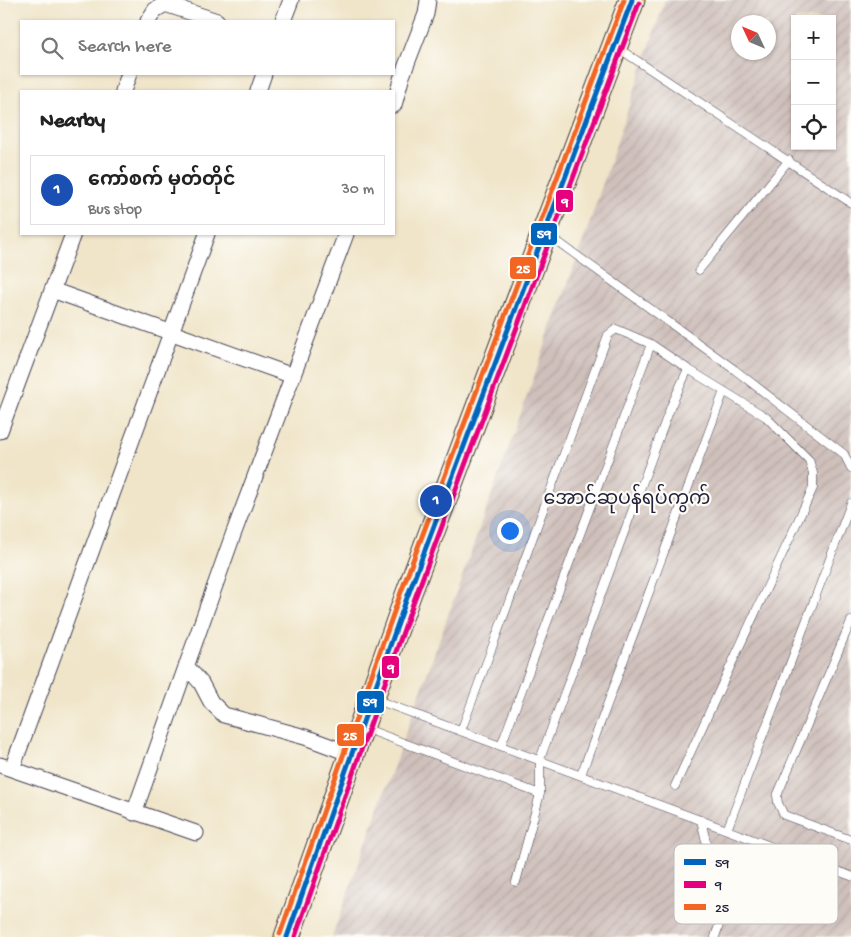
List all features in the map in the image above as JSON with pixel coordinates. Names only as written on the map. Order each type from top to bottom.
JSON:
[{"type":"main road","points":[[287,937],[351,754],[544,231],[632,0]]},
{"type":"street","points":[[283,20],[292,0]]},
{"type":"street","points":[[395,102],[402,76],[426,14],[428,0]]},
{"type":"street","points":[[149,20],[155,10],[166,4],[214,20]]},
{"type":"street","points":[[123,90],[129,75]]},
{"type":"street","points":[[258,90],[264,75]]},
{"type":"street","points":[[0,431],[72,235]]},
{"type":"street","points":[[196,833],[6,767],[172,333],[207,235]]},
{"type":"street","points":[[134,813],[346,235]]},
{"type":"street","points":[[52,290],[293,376]]},
{"type":"street","points":[[187,667],[201,683],[215,707],[224,715],[305,737],[351,754]]},
{"type":"lane","points":[[614,45],[851,203]]},
{"type":"lane","points":[[699,270],[789,160]]},
{"type":"lane","points":[[544,231],[735,370],[844,454],[851,468]]},
{"type":"lane","points":[[461,731],[608,335],[616,329],[623,330],[651,344],[688,370],[766,416],[810,460],[813,473],[813,488],[675,786]]},
{"type":"lane","points":[[501,746],[651,344]]},
{"type":"lane","points":[[516,882],[540,794],[540,759],[671,406],[688,370]]},
{"type":"lane","points":[[581,775],[724,391]]},
{"type":"lane","points":[[727,830],[851,503]]},
{"type":"lane","points":[[851,621],[777,796],[780,810],[784,815],[851,840]]},
{"type":"lane","points":[[372,698],[765,844]]},
{"type":"lane","points":[[362,727],[540,794]]},
{"type":"lane","points":[[701,820],[706,844]]},
{"type":"lane","points":[[838,871],[851,876]]},
{"type":"lane","points":[[715,937],[719,924]]},
{"type":"shaded area","points":[[665,0],[851,0],[851,937],[332,937],[587,230]]},
{"type":"transit line","name":"25","points":[[280,934],[401,592],[624,0]]},
{"type":"transit line","name":"59","points":[[287,937],[408,595],[632,0]]},
{"type":"transit line","name":"9","points":[[295,937],[415,598],[639,3]]},
{"type":"place","name":"ကော်စက် မှတ်တိုင်","points":[[436,501]]},
{"type":"district","name":"အောင်ဆုပန်ရပ်ကွက်","points":[[627,500]]}]
